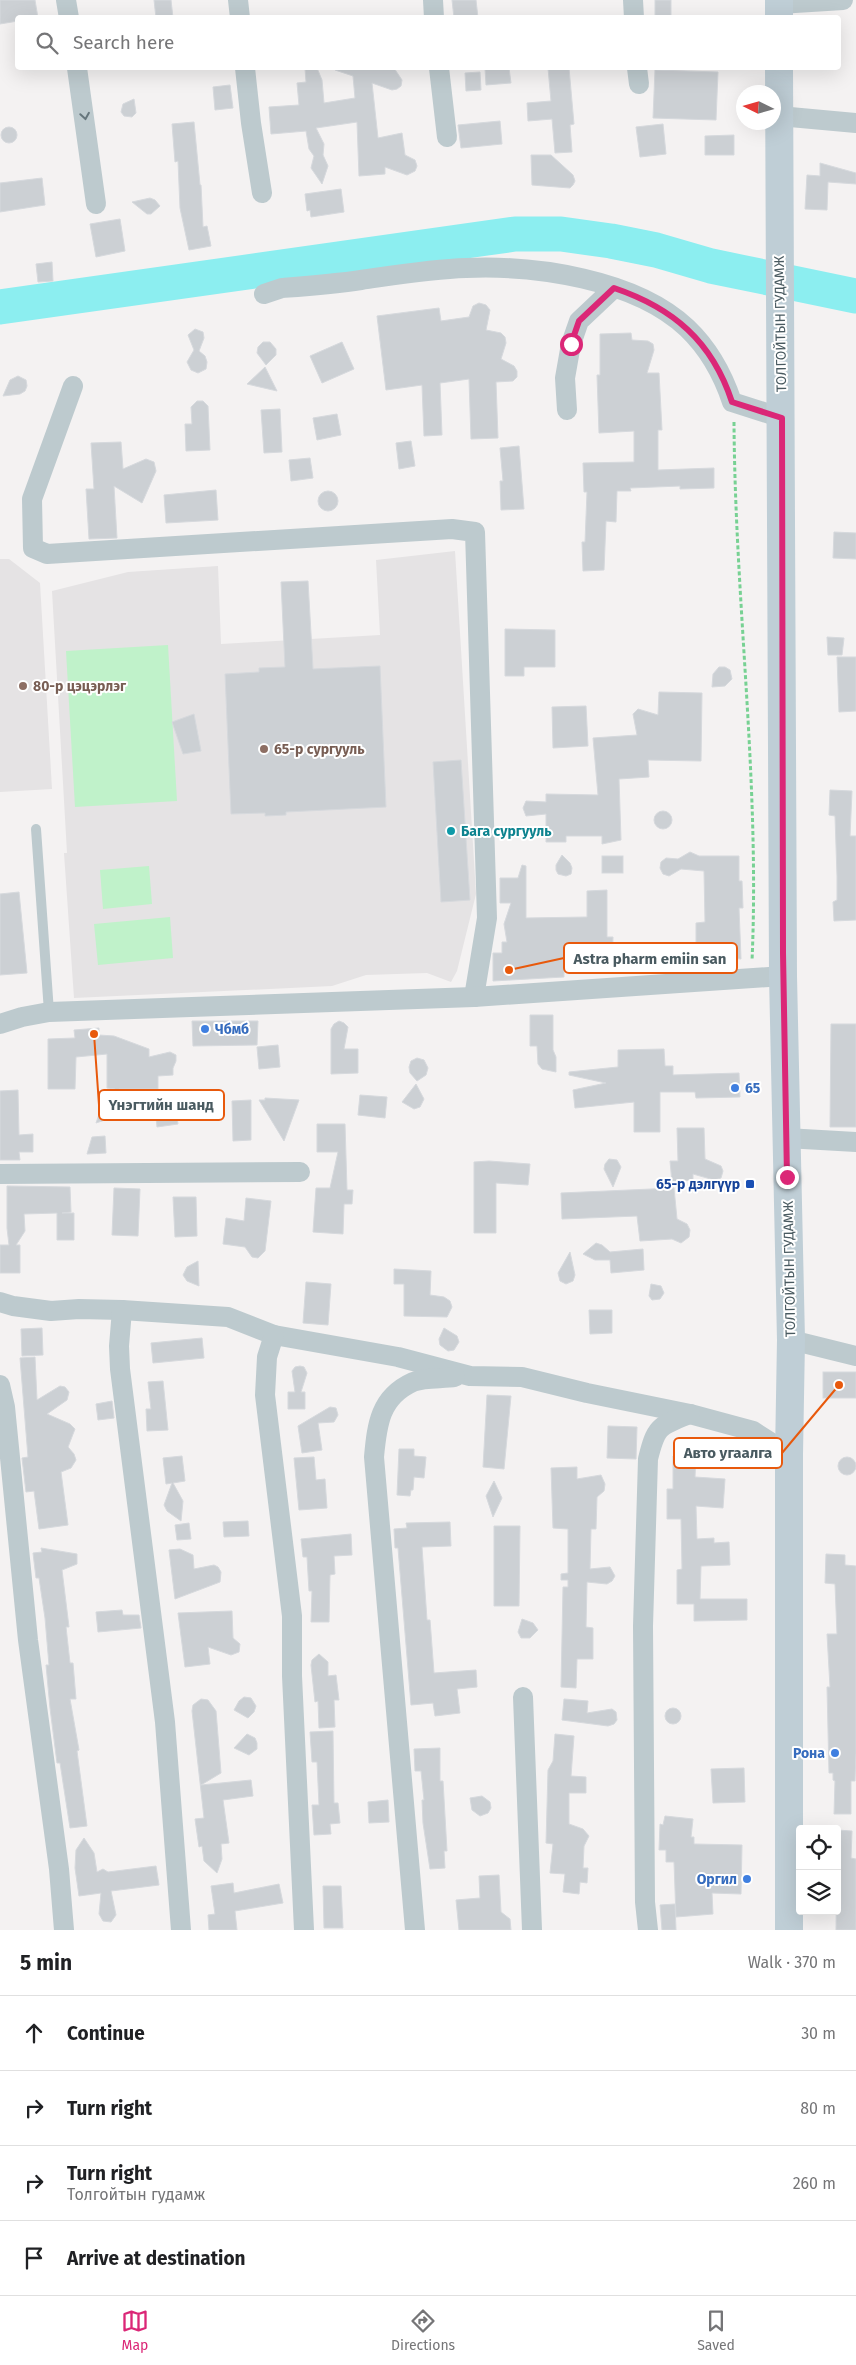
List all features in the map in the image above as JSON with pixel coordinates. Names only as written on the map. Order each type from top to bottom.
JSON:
[{"type":"main road","name":"ТОЛГОЙТЫН ГУДАМЖ","points":[[779,70],[779,85]]},
{"type":"main road","name":"ТОЛГОЙТЫН ГУДАМЖ","points":[[778,130],[782,391],[783,976],[791,1340],[789,1454],[790,1930]]},
{"type":"street","points":[[66,0],[68,15]]},
{"type":"street","points":[[238,0],[240,15]]},
{"type":"street","points":[[433,0],[434,15]]},
{"type":"street","points":[[633,0],[634,15]]},
{"type":"street","points":[[779,7],[843,0]]},
{"type":"street","points":[[77,70],[96,204]]},
{"type":"street","points":[[245,70],[250,123],[262,193]]},
{"type":"street","points":[[439,70],[447,136]]},
{"type":"street","points":[[781,116],[856,123]]},
{"type":"street","points":[[264,294],[282,288],[466,268],[522,269],[578,278],[614,288],[651,303],[669,313],[688,328],[703,346],[726,385],[732,402],[782,418]]},
{"type":"street","points":[[567,410],[565,378],[571,344],[579,321],[614,288]]},
{"type":"street","points":[[72,386],[32,499],[33,548],[47,554],[452,529],[475,532],[487,918],[474,997]]},
{"type":"street","points":[[0,1024],[49,1012],[474,997],[783,976]]},
{"type":"street","points":[[786,1138],[856,1142]]},
{"type":"street","points":[[0,1174],[300,1172]]},
{"type":"street","points":[[0,1302],[51,1312],[79,1309],[122,1310],[228,1317],[274,1335],[398,1357],[470,1376]]},
{"type":"street","points":[[122,1310],[118,1346],[120,1369],[165,1722],[181,1930]]},
{"type":"street","points":[[274,1335],[268,1357],[266,1395],[292,1616],[292,1676],[304,1930]]},
{"type":"street","points":[[791,1340],[856,1356]]},
{"type":"street","points":[[415,1930],[374,1457],[376,1427],[387,1401],[414,1381],[470,1376],[522,1377],[586,1394],[690,1414],[753,1431],[789,1454]]},
{"type":"street","points":[[0,1385],[5,1407],[28,1640],[59,1870],[64,1930]]},
{"type":"street","points":[[648,1930],[645,1902],[643,1626],[648,1459],[653,1440],[662,1425],[690,1414]]},
{"type":"street","points":[[523,1697],[532,1930]]},
{"type":"lane","points":[[36,829],[49,1012]]},
{"type":"path","points":[[732,402],[734,502],[754,856],[751,979]]},
{"type":"shaded area","name":"65-р сургууль","points":[[455,551],[476,894],[457,971],[451,982],[427,973],[366,975],[332,986],[74,998],[64,853],[67,853],[52,591],[128,572],[218,566],[221,644],[380,635],[376,560]]},
{"type":"shaded area","name":"80-р цэцэрлэг","points":[[0,559],[9,559],[40,583],[52,789],[0,792]]},
{"type":"green space","points":[[168,645],[177,801],[75,807],[66,651]]},
{"type":"green space","points":[[149,866],[152,904],[103,909],[100,870]]},
{"type":"green space","points":[[170,917],[173,958],[98,965],[94,924]]},
{"type":"building","points":[[0,0],[35,0],[38,15],[15,15],[15,22],[0,24]]},
{"type":"building","points":[[154,0],[171,0],[173,15],[156,15]]},
{"type":"building","points":[[452,0],[476,0],[478,15],[454,15]]},
{"type":"building","points":[[655,0],[671,0],[671,15],[655,15]]},
{"type":"building","points":[[305,70],[318,70],[322,80],[324,103],[355,98],[353,76],[335,70],[395,70],[402,80],[401,86],[397,89],[392,90],[372,83],[378,138],[402,133],[405,155],[415,160],[417,166],[415,171],[407,175],[385,167],[385,174],[359,176],[357,122],[316,128],[324,144],[323,155],[328,166],[322,184],[311,168],[314,156],[309,149],[306,131],[271,134],[269,107],[299,105],[297,83],[306,82]]},
{"type":"building","points":[[485,70],[509,70],[511,83],[486,85]]},
{"type":"building","points":[[548,70],[569,70],[574,124],[570,125],[572,152],[555,153],[552,119],[528,121],[527,103],[551,101]]},
{"type":"building","points":[[655,70],[718,72],[716,120],[653,118]]},
{"type":"building","points":[[480,72],[481,90],[466,91],[465,73]]},
{"type":"building","points":[[230,85],[233,108],[215,110],[213,87]]},
{"type":"building","points":[[134,99],[136,113],[132,117],[124,116],[121,112],[123,104]]},
{"type":"building","points":[[500,121],[502,144],[461,148],[458,125]]},
{"type":"building","points":[[194,122],[201,185],[203,227],[207,226],[211,246],[189,250],[180,208],[178,161],[175,162],[172,124]]},
{"type":"building","points":[[663,124],[666,154],[640,157],[636,127]]},
{"type":"building","points":[[6,127],[12,127],[17,132],[15,141],[6,143],[1,138],[1,132]]},
{"type":"building","points":[[734,135],[734,155],[705,155],[705,136]]},
{"type":"building","points":[[531,155],[551,155],[573,175],[575,181],[573,185],[570,188],[532,185]]},
{"type":"building","points":[[820,163],[856,173],[856,184],[828,182],[827,210],[805,209],[807,175],[820,176]]},
{"type":"building","points":[[42,178],[45,205],[0,212],[0,183]]},
{"type":"building","points":[[341,189],[344,212],[311,217],[310,210],[307,211],[305,194]]},
{"type":"building","points":[[150,198],[155,200],[160,206],[151,214],[147,214],[132,202]]},
{"type":"building","points":[[120,219],[125,251],[96,257],[90,224]]},
{"type":"building","points":[[52,262],[53,281],[38,282],[36,264]]},
{"type":"building","points":[[479,303],[486,305],[490,310],[486,330],[501,333],[505,337],[506,343],[501,359],[514,366],[517,371],[517,377],[513,381],[496,382],[498,438],[471,439],[469,379],[440,383],[442,435],[424,436],[422,385],[386,390],[377,316],[439,308],[441,321],[469,317],[473,306]]},
{"type":"building","points":[[195,329],[203,332],[204,338],[199,351],[205,356],[207,362],[206,369],[198,373],[191,370],[187,362],[194,350],[188,335]]},
{"type":"building","points":[[631,333],[632,340],[648,341],[653,344],[654,350],[647,373],[659,373],[662,430],[658,430],[658,470],[714,468],[714,488],[680,489],[680,486],[630,488],[631,491],[617,491],[616,522],[606,521],[604,570],[583,571],[582,542],[585,542],[587,492],[584,492],[583,463],[634,462],[634,431],[599,433],[597,375],[600,375],[600,334]]},
{"type":"building","points":[[263,342],[270,342],[276,349],[276,355],[266,365],[257,353],[258,347]]},
{"type":"building","points":[[342,342],[354,369],[322,383],[310,356]]},
{"type":"building","points":[[265,367],[277,391],[247,384]]},
{"type":"building","points":[[18,376],[26,380],[27,386],[25,391],[20,394],[3,396],[10,380]]},
{"type":"building","points":[[197,401],[203,401],[208,406],[210,450],[186,451],[185,424],[192,424],[191,407]]},
{"type":"building","points":[[280,409],[282,452],[264,453],[261,410]]},
{"type":"building","points":[[337,414],[341,435],[317,440],[313,418]]},
{"type":"building","points":[[411,441],[415,466],[399,469],[396,443]]},
{"type":"building","points":[[121,442],[123,469],[146,459],[154,462],[156,471],[142,503],[114,486],[117,538],[89,539],[86,489],[94,489],[91,443]]},
{"type":"building","points":[[519,446],[524,509],[501,510],[500,481],[503,481],[500,448]]},
{"type":"building","points":[[310,458],[313,478],[291,481],[289,460]]},
{"type":"building","points":[[216,490],[218,520],[166,523],[164,495]]},
{"type":"building","points":[[328,491],[335,494],[338,501],[335,508],[328,511],[321,508],[318,501],[321,494]]},
{"type":"building","points":[[834,532],[856,533],[856,559],[833,558]]},
{"type":"building","points":[[308,581],[313,669],[380,666],[386,807],[286,812],[286,815],[265,816],[265,813],[231,814],[225,674],[259,672],[259,668],[285,667],[281,582]]},
{"type":"building","points":[[505,629],[555,630],[555,667],[524,667],[524,676],[505,676]]},
{"type":"building","points":[[827,637],[844,638],[842,655],[828,655]]},
{"type":"building","points":[[837,657],[856,657],[856,711],[839,712]]},
{"type":"building","points":[[719,667],[725,667],[730,670],[732,679],[725,686],[712,687],[713,674]]},
{"type":"building","points":[[659,692],[702,693],[701,761],[648,760],[649,777],[619,779],[621,840],[602,844],[602,836],[566,836],[566,842],[546,842],[546,814],[526,816],[523,808],[526,801],[546,802],[546,794],[598,795],[593,738],[637,735],[633,714],[638,709],[658,715]]},
{"type":"building","points":[[586,706],[588,746],[553,748],[552,707]]},
{"type":"building","points":[[194,714],[201,751],[183,754],[172,722]]},
{"type":"building","name":"Бага сургууль","points":[[461,760],[470,900],[441,902],[433,762]]},
{"type":"building","points":[[830,790],[852,791],[850,836],[856,836],[856,920],[834,921],[833,902],[837,900],[837,876],[835,816],[829,815]]},
{"type":"building","points":[[659,811],[667,811],[672,816],[670,827],[659,829],[654,824],[654,816]]},
{"type":"building","points":[[690,852],[699,856],[739,856],[739,881],[742,881],[743,908],[739,908],[741,959],[696,955],[696,923],[705,922],[704,871],[681,869],[669,876],[663,874],[660,868],[661,862],[666,858],[678,859]]},
{"type":"building","points":[[562,855],[572,868],[571,874],[566,876],[558,874],[556,870],[556,865]]},
{"type":"building","points":[[602,856],[623,856],[623,873],[602,873]]},
{"type":"building","points":[[522,865],[526,866],[526,918],[587,917],[587,891],[607,890],[607,937],[613,937],[612,971],[564,971],[564,977],[493,981],[493,953],[502,953],[502,942],[507,942],[504,924],[511,903],[500,903],[500,878],[518,878]]},
{"type":"building","points":[[19,892],[27,973],[0,975],[0,894]]},
{"type":"building","points":[[530,1015],[553,1015],[553,1050],[556,1057],[556,1072],[542,1069],[538,1064],[537,1046],[530,1046]]},
{"type":"building","points":[[192,1021],[258,1021],[257,1045],[193,1046]]},
{"type":"building","points":[[339,1021],[348,1027],[344,1049],[358,1049],[358,1073],[331,1074],[331,1029]]},
{"type":"building","points":[[831,1024],[856,1024],[856,1127],[830,1127]]},
{"type":"building","points":[[99,1028],[99,1035],[114,1036],[149,1049],[149,1057],[170,1052],[176,1055],[176,1061],[173,1075],[158,1076],[158,1089],[119,1089],[120,1111],[117,1116],[96,1123],[103,1103],[115,1089],[107,1088],[107,1054],[76,1057],[75,1089],[48,1089],[48,1039],[75,1038],[74,1030]]},
{"type":"building","points":[[278,1045],[280,1067],[259,1069],[257,1047]]},
{"type":"building","points":[[664,1049],[665,1066],[673,1066],[673,1075],[739,1073],[740,1097],[696,1098],[695,1092],[660,1092],[660,1132],[634,1132],[634,1102],[575,1108],[573,1090],[606,1083],[569,1075],[569,1072],[618,1067],[618,1050]]},
{"type":"building","points":[[417,1058],[424,1060],[428,1068],[426,1075],[417,1081],[410,1073],[409,1067],[411,1061]]},
{"type":"building","points":[[416,1084],[424,1099],[420,1107],[414,1109],[402,1102]]},
{"type":"building","points":[[18,1090],[19,1135],[33,1134],[33,1152],[19,1152],[20,1160],[0,1160],[0,1091]]},
{"type":"building","points":[[153,1090],[173,1091],[178,1124],[157,1127]]},
{"type":"building","points":[[360,1095],[387,1097],[385,1118],[358,1115]]},
{"type":"building","points":[[265,1098],[299,1100],[284,1141],[259,1100],[265,1100]]},
{"type":"building","points":[[251,1100],[251,1140],[233,1141],[232,1101]]},
{"type":"building","points":[[317,1124],[345,1124],[347,1190],[353,1190],[352,1204],[344,1204],[343,1234],[313,1232],[316,1188],[330,1188],[338,1152],[317,1152]]},
{"type":"building","points":[[677,1128],[704,1128],[705,1159],[721,1166],[723,1171],[721,1178],[714,1180],[693,1174],[693,1180],[672,1182],[670,1161],[678,1161]]},
{"type":"building","points":[[105,1136],[106,1153],[87,1154],[92,1137]]},
{"type":"building","points":[[609,1159],[617,1160],[621,1167],[613,1187],[604,1169]]},
{"type":"building","points":[[489,1161],[530,1164],[528,1185],[496,1183],[496,1233],[474,1233],[474,1162]]},
{"type":"building","points":[[7,1186],[70,1187],[71,1212],[62,1213],[74,1213],[74,1240],[57,1240],[57,1213],[24,1214],[25,1231],[16,1245],[20,1245],[20,1273],[0,1273],[0,1245],[9,1245]]},
{"type":"building","points":[[114,1188],[140,1189],[138,1236],[112,1235]]},
{"type":"building","points":[[674,1188],[677,1219],[687,1224],[690,1230],[689,1237],[681,1243],[672,1239],[640,1241],[637,1216],[562,1219],[561,1193]]},
{"type":"building","points":[[173,1197],[196,1197],[197,1236],[175,1237]]},
{"type":"building","points":[[246,1198],[271,1201],[265,1251],[258,1258],[252,1257],[245,1247],[223,1244],[226,1218],[244,1221]]},
{"type":"building","points":[[596,1243],[602,1245],[610,1252],[643,1249],[644,1270],[611,1273],[610,1260],[595,1260],[583,1254]]},
{"type":"building","points":[[570,1252],[575,1275],[573,1281],[566,1284],[560,1281],[558,1273]]},
{"type":"building","points":[[198,1261],[199,1286],[187,1281],[183,1275],[187,1267]]},
{"type":"building","points":[[394,1269],[431,1271],[430,1295],[444,1297],[450,1301],[452,1307],[447,1317],[404,1316],[404,1284],[394,1284]]},
{"type":"building","points":[[306,1282],[331,1284],[328,1325],[303,1323]]},
{"type":"building","points":[[651,1284],[661,1286],[664,1293],[660,1299],[652,1300],[649,1296]]},
{"type":"building","points":[[589,1310],[612,1310],[612,1333],[590,1334]]},
{"type":"building","points":[[42,1328],[43,1355],[22,1356],[21,1329]]},
{"type":"building","points":[[444,1328],[457,1336],[459,1342],[454,1350],[448,1351],[440,1345],[439,1339]]},
{"type":"building","points":[[202,1338],[204,1358],[153,1363],[151,1343]]},
{"type":"building","points":[[35,1357],[37,1400],[60,1386],[65,1387],[69,1392],[67,1400],[47,1414],[70,1424],[75,1429],[68,1447],[76,1460],[71,1468],[61,1472],[68,1525],[39,1529],[34,1491],[26,1492],[22,1458],[28,1457],[20,1358]]},
{"type":"building","points":[[295,1367],[304,1367],[307,1373],[301,1392],[305,1392],[305,1409],[288,1409],[288,1392],[295,1392],[292,1371]]},
{"type":"building","points":[[823,1372],[856,1372],[856,1398],[823,1398]]},
{"type":"building","points":[[163,1381],[168,1430],[147,1431],[146,1409],[151,1409],[148,1382]]},
{"type":"building","points":[[487,1395],[511,1396],[504,1469],[483,1467]]},
{"type":"building","points":[[112,1401],[114,1418],[98,1420],[96,1404]]},
{"type":"building","points":[[330,1407],[336,1408],[338,1415],[334,1422],[318,1423],[322,1450],[302,1453],[298,1426]]},
{"type":"building","points":[[608,1426],[637,1427],[636,1459],[607,1458]]},
{"type":"building","points":[[399,1449],[414,1449],[414,1456],[426,1457],[424,1478],[414,1477],[413,1490],[411,1490],[410,1496],[397,1495]]},
{"type":"building","points":[[182,1456],[185,1481],[173,1483],[183,1501],[181,1521],[167,1511],[164,1505],[172,1483],[166,1484],[163,1458]]},
{"type":"building","points":[[673,1456],[696,1456],[695,1477],[725,1479],[723,1508],[696,1506],[697,1539],[714,1538],[714,1543],[729,1542],[730,1565],[701,1566],[700,1599],[747,1599],[747,1620],[694,1621],[694,1604],[677,1604],[677,1570],[682,1569],[681,1519],[667,1519],[667,1489],[673,1489]]},
{"type":"building","points":[[314,1457],[316,1480],[325,1479],[327,1508],[299,1510],[294,1458]]},
{"type":"building","points":[[847,1457],[853,1460],[856,1466],[853,1472],[847,1475],[841,1472],[838,1466],[841,1460]]},
{"type":"building","points":[[577,1467],[577,1479],[601,1475],[605,1484],[604,1491],[597,1497],[596,1529],[591,1529],[590,1569],[610,1567],[615,1576],[607,1584],[587,1582],[586,1627],[593,1628],[593,1659],[577,1659],[576,1688],[561,1687],[563,1587],[568,1587],[568,1580],[561,1580],[561,1574],[568,1573],[568,1529],[553,1528],[551,1468]]},
{"type":"building","points":[[494,1481],[502,1498],[493,1517],[486,1496]]},
{"type":"building","points":[[248,1521],[249,1536],[224,1537],[223,1522]]},
{"type":"building","points":[[450,1522],[451,1546],[422,1547],[427,1620],[430,1620],[434,1673],[476,1670],[477,1687],[457,1689],[460,1713],[435,1716],[433,1703],[411,1705],[398,1548],[395,1548],[394,1529],[407,1528],[406,1523]]},
{"type":"building","points":[[189,1523],[191,1539],[177,1540],[175,1525]]},
{"type":"building","points":[[494,1526],[520,1526],[519,1606],[494,1606]]},
{"type":"building","points":[[351,1534],[352,1555],[334,1556],[335,1574],[330,1575],[329,1622],[311,1622],[312,1591],[309,1591],[307,1557],[303,1557],[301,1539]]},
{"type":"building","points":[[41,1548],[77,1554],[77,1564],[62,1570],[69,1627],[66,1627],[70,1663],[73,1663],[76,1699],[70,1699],[79,1750],[77,1751],[87,1826],[70,1828],[60,1763],[57,1763],[46,1665],[49,1665],[45,1618],[39,1578],[36,1578],[33,1553],[42,1552]]},
{"type":"building","points":[[180,1549],[193,1555],[194,1569],[214,1565],[218,1567],[221,1572],[220,1582],[175,1599],[169,1550]]},
{"type":"building","points":[[826,1554],[845,1555],[845,1565],[856,1566],[856,1753],[855,1781],[851,1781],[851,1814],[834,1814],[835,1781],[833,1780],[833,1773],[829,1773],[827,1687],[830,1687],[827,1634],[837,1634],[835,1584],[825,1583]]},
{"type":"building","points":[[122,1610],[123,1615],[139,1615],[141,1628],[98,1632],[96,1612]]},
{"type":"building","points":[[232,1611],[233,1638],[240,1644],[239,1652],[231,1655],[208,1647],[210,1664],[185,1667],[178,1613]]},
{"type":"building","points":[[522,1619],[533,1623],[538,1630],[530,1638],[521,1638],[518,1632]]},
{"type":"building","points":[[319,1654],[328,1662],[328,1676],[336,1675],[339,1700],[334,1700],[335,1727],[319,1728],[318,1701],[315,1702],[311,1665],[312,1660]]},
{"type":"building","points":[[244,1697],[251,1698],[256,1706],[254,1712],[248,1718],[234,1710],[239,1701]]},
{"type":"building","points":[[201,1699],[208,1700],[216,1711],[221,1773],[201,1785],[251,1780],[253,1796],[223,1800],[229,1843],[221,1844],[222,1859],[217,1873],[204,1861],[202,1846],[199,1847],[195,1819],[204,1818],[192,1711],[193,1705]]},
{"type":"building","points":[[564,1699],[588,1701],[587,1713],[612,1709],[616,1712],[617,1720],[614,1724],[608,1726],[562,1720]]},
{"type":"building","points":[[670,1708],[676,1708],[681,1713],[679,1722],[670,1724],[665,1719],[665,1713]]},
{"type":"building","points":[[333,1731],[334,1803],[338,1803],[340,1823],[330,1824],[331,1834],[314,1835],[312,1805],[319,1805],[317,1762],[312,1762],[310,1732]]},
{"type":"building","points":[[247,1734],[255,1738],[257,1743],[257,1749],[249,1755],[234,1748]]},
{"type":"building","points":[[555,1734],[574,1736],[571,1776],[586,1777],[586,1793],[569,1793],[569,1824],[583,1829],[589,1836],[584,1846],[583,1868],[588,1868],[587,1883],[580,1882],[579,1894],[563,1892],[565,1874],[550,1873],[553,1844],[546,1843],[548,1770],[553,1761]]},
{"type":"building","points":[[440,1748],[440,1781],[443,1781],[447,1851],[444,1851],[445,1868],[430,1869],[423,1823],[422,1800],[424,1800],[421,1771],[415,1771],[414,1749]]},
{"type":"building","points":[[744,1768],[745,1802],[713,1803],[711,1769]]},
{"type":"building","points":[[482,1796],[490,1802],[491,1808],[488,1813],[480,1816],[472,1810],[470,1798]]},
{"type":"building","points":[[388,1800],[389,1822],[369,1823],[368,1802]]},
{"type":"building","points":[[665,1816],[693,1819],[691,1837],[694,1837],[694,1844],[742,1845],[741,1894],[712,1893],[713,1914],[676,1917],[674,1862],[666,1862],[666,1850],[659,1850],[660,1824],[663,1825]]},
{"type":"building","points":[[841,1830],[852,1831],[851,1858],[856,1859],[856,1930],[836,1930],[836,1915],[841,1915]]},
{"type":"building","points":[[84,1838],[94,1853],[97,1872],[103,1869],[108,1872],[156,1866],[159,1885],[111,1891],[116,1915],[111,1922],[103,1921],[99,1914],[101,1893],[79,1896],[75,1868],[76,1850]]},
{"type":"building","points":[[499,1875],[501,1912],[510,1919],[511,1930],[459,1930],[456,1900],[480,1898],[479,1876]]},
{"type":"building","points":[[233,1883],[234,1893],[279,1884],[283,1903],[235,1911],[237,1930],[209,1930],[208,1915],[215,1914],[211,1886]]},
{"type":"building","points":[[323,1886],[341,1886],[343,1928],[324,1928]]},
{"type":"building","points":[[675,1904],[676,1930],[662,1930],[660,1905]]},
{"type":"waterway","points":[[0,307],[515,234],[561,234],[611,241],[656,250],[711,266],[856,296]]},
{"type":"place","name":"80-р цэцэрлэг","points":[[23,686]]},
{"type":"place","name":"65-р сургууль","points":[[264,749]]},
{"type":"place","name":"Бага сургууль","points":[[451,831]]},
{"type":"place","name":"Astra pharm emiin san","points":[[509,970]]},
{"type":"place","name":"Чбмб","points":[[205,1029]]},
{"type":"place","name":"Үнэгтийн шанд","points":[[94,1034]]},
{"type":"place","name":"65","points":[[735,1088]]},
{"type":"place","name":"65-р дэлгүүр","points":[[750,1184]]},
{"type":"place","name":"Авто угаалга","points":[[839,1385]]},
{"type":"place","name":"Рона","points":[[835,1753]]},
{"type":"place","name":"Оргил","points":[[747,1879]]},
{"type":"route","points":[[571,344],[579,321],[614,288],[632,294],[669,313],[688,328],[716,366],[732,402],[782,418],[783,953],[787,1177]]}]
